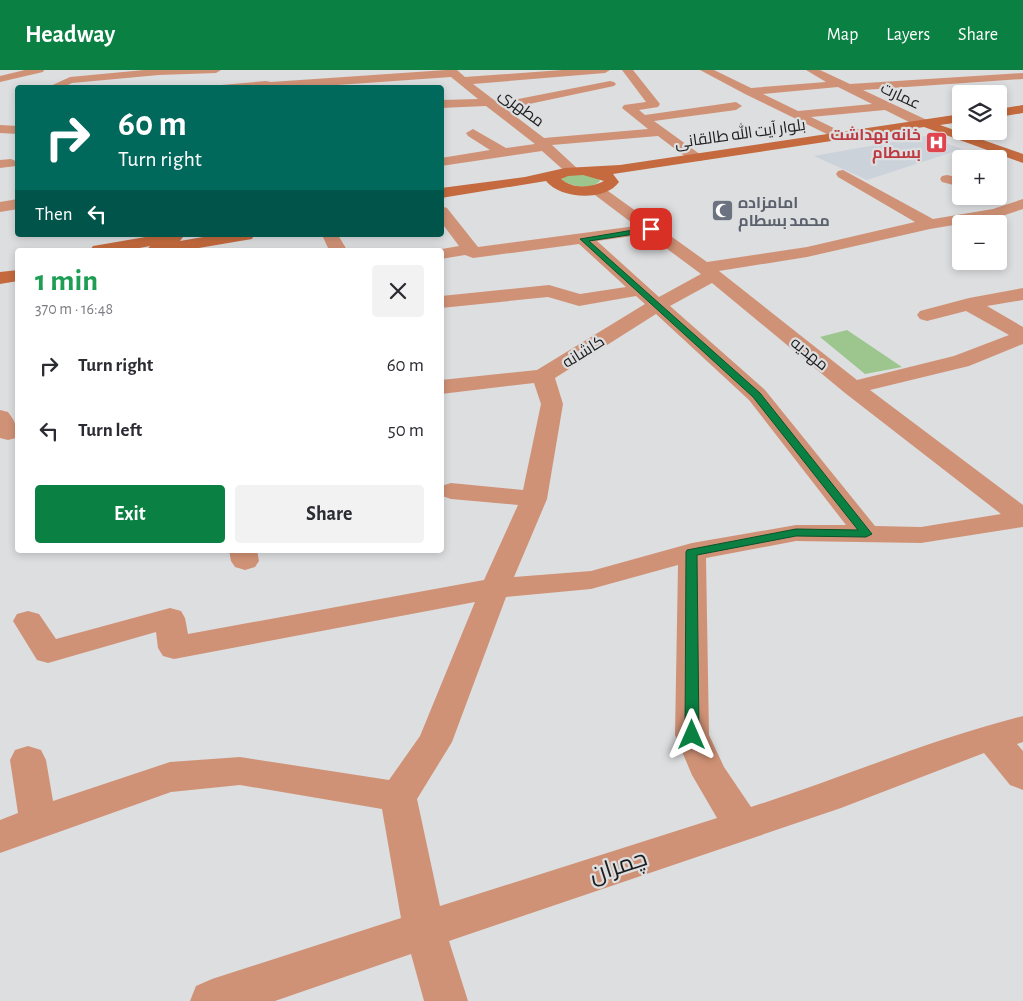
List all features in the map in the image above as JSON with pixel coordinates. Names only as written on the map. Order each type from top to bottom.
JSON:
[{"type":"street","points":[[0,79],[39,70]]},
{"type":"street","points":[[162,73],[181,70]]},
{"type":"street","points":[[55,85],[69,75],[172,74],[216,70]]},
{"type":"street","points":[[259,70],[266,85]]},
{"type":"street","points":[[284,85],[456,75],[605,70]]},
{"type":"street","points":[[705,70],[729,82],[749,86],[844,86],[1023,76]]},
{"type":"street","points":[[798,75],[814,72]]},
{"type":"street","name":"عمارت","points":[[814,72],[924,124]]},
{"type":"street","points":[[160,85],[162,73]]},
{"type":"street","name":"مطهری","points":[[456,75],[544,144],[570,175]]},
{"type":"street","points":[[444,104],[492,104],[630,75],[654,104],[628,108],[696,158]]},
{"type":"street","points":[[749,86],[797,115],[839,136]]},
{"type":"street","points":[[644,119],[736,106]]},
{"type":"street","points":[[797,115],[886,106]]},
{"type":"street","points":[[1007,112],[1023,109]]},
{"type":"street","name":"بلوار آیت الله طالقانی","points":[[952,119],[570,175],[576,190],[603,184],[952,129]]},
{"type":"street","points":[[1007,121],[1023,119]]},
{"type":"street","points":[[924,124],[1023,159]]},
{"type":"street","points":[[0,130],[15,130]]},
{"type":"street","points":[[444,162],[504,153],[544,144],[661,132]]},
{"type":"street","points":[[473,133],[504,153]]},
{"type":"street","points":[[444,193],[570,175],[601,173],[603,184]]},
{"type":"street","points":[[843,174],[930,224]]},
{"type":"street","points":[[444,202],[570,175]]},
{"type":"street","name":"مهدیه","points":[[603,184],[651,229],[1023,519]]},
{"type":"street","points":[[1007,197],[1023,203]]},
{"type":"street","name":"کاشانه","points":[[444,387],[543,376],[708,272],[930,224],[996,213],[1023,203]]},
{"type":"street","points":[[0,207],[15,204]]},
{"type":"street","points":[[996,213],[1023,223]]},
{"type":"street","points":[[444,215],[468,249],[473,253],[651,229]]},
{"type":"street","points":[[111,248],[175,237]]},
{"type":"street","points":[[168,248],[234,237]]},
{"type":"street","points":[[584,239],[756,395],[866,534]]},
{"type":"street","points":[[444,253],[468,249]]},
{"type":"street","points":[[0,267],[15,264]]},
{"type":"street","points":[[0,278],[15,276]]},
{"type":"street","points":[[444,302],[549,291],[579,300],[639,290]]},
{"type":"street","points":[[927,315],[969,304],[1023,294]]},
{"type":"street","points":[[969,304],[1023,336]]},
{"type":"street","points":[[853,388],[961,360],[1023,336]]},
{"type":"street","points":[[446,1001],[424,929],[398,798],[435,742],[495,588],[534,499],[552,404],[543,376]]},
{"type":"street","points":[[451,491],[534,499]]},
{"type":"street","points":[[28,621],[48,652],[170,618],[174,648],[495,588],[591,580],[692,552],[796,533],[921,536],[1023,519]]},
{"type":"street","points":[[692,552],[692,735],[710,775],[742,826]]},
{"type":"street","points":[[1006,733],[1023,775]]},
{"type":"street","name":"چمران","points":[[212,1001],[424,929],[830,797],[1006,733]]},
{"type":"street","points":[[28,760],[38,822]]},
{"type":"street","points":[[0,837],[170,777],[240,772],[398,798]]},
{"type":"shaded area","points":[[926,136],[962,149],[952,150],[952,152],[867,180],[814,156]]},
{"type":"green space","points":[[581,173],[600,181],[586,187],[575,186],[561,180],[564,176]]},
{"type":"green space","points":[[847,330],[902,367],[865,374],[820,337]]},
{"type":"place","name":"خانه بهداشت بسطام","points":[[937,143]]},
{"type":"place","name":"امامزاده محمد بسطام","points":[[722,211]]},
{"type":"route","points":[[651,229],[584,239],[756,395],[866,534],[796,533],[692,552],[692,735]]}]
